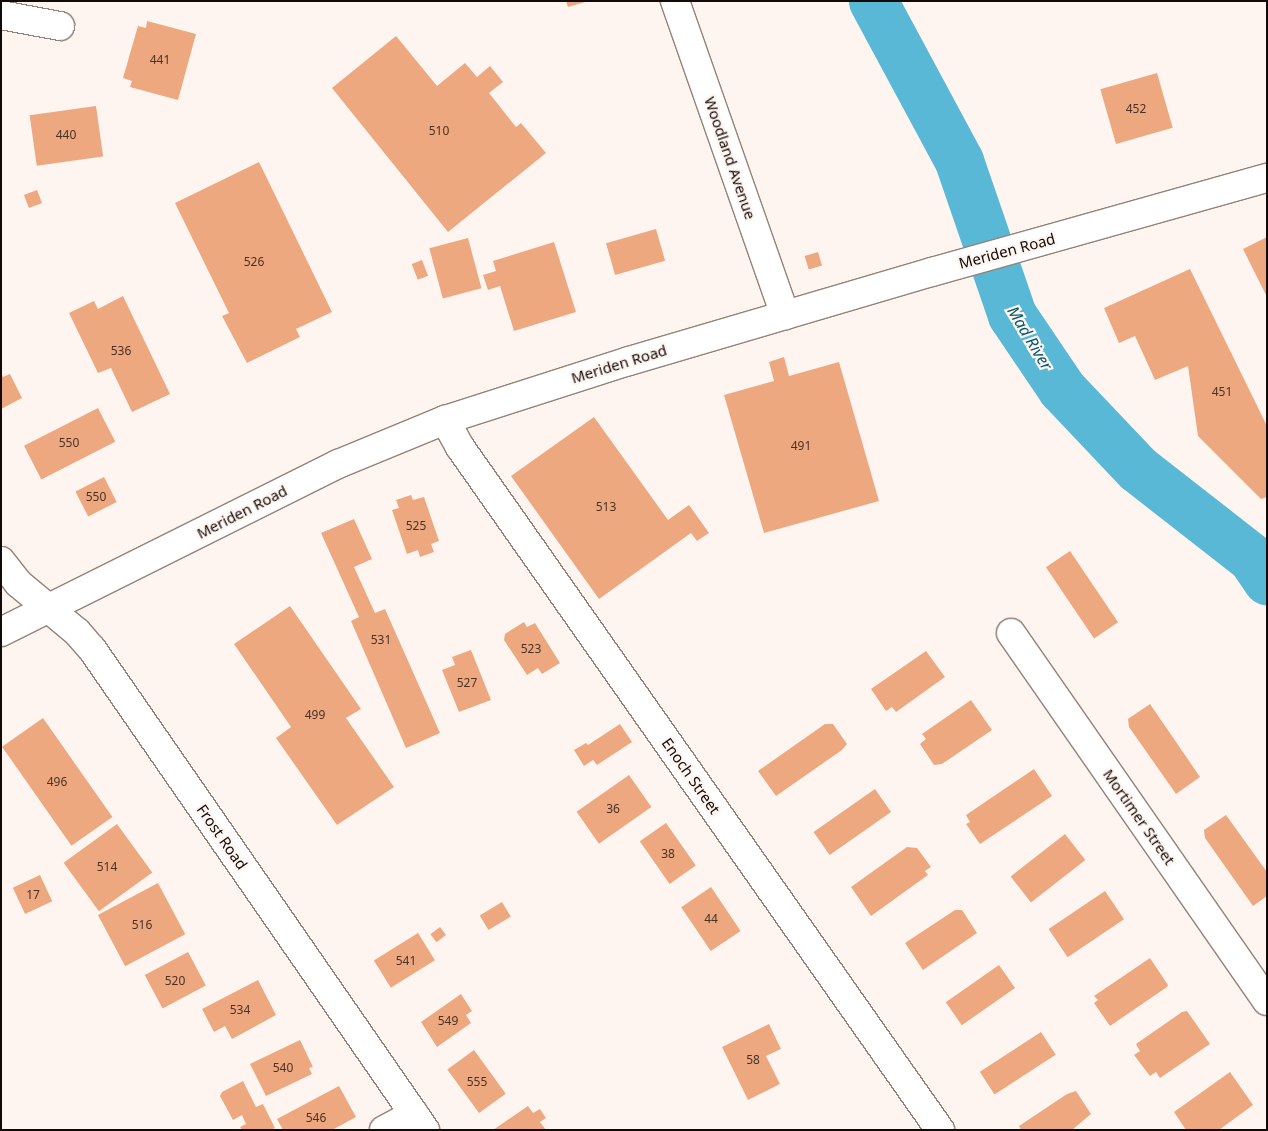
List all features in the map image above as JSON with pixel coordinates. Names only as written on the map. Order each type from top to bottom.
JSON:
[{"type":"main road","name":"Woodland Avenue","points":[[676,1],[785,315]]},
{"type":"main road","points":[[1,15],[60,26]]},
{"type":"main road","name":"Meriden Road","points":[[1,632],[338,464],[445,420],[629,361],[785,315],[1267,178]]},
{"type":"main road","name":"Enoch Street","points":[[445,420],[460,448],[940,1130]]},
{"type":"main road","name":"Frost Road","points":[[1,561],[18,582],[77,632],[92,648],[420,1122]]},
{"type":"main road","name":"Mortimer Street","points":[[1011,633],[1267,1001]]},
{"type":"main road","points":[[384,1130],[420,1122]]},
{"type":"building","points":[[566,1],[585,1],[585,2],[568,7]]},
{"type":"building","points":[[147,21],[196,34],[178,100],[130,87],[132,81],[123,78],[138,26],[146,28]]},
{"type":"building","points":[[396,36],[437,86],[465,63],[477,77],[490,66],[503,82],[489,93],[516,127],[521,123],[546,153],[448,232],[332,88]]},
{"type":"building","points":[[1157,73],[1173,128],[1116,144],[1100,89]]},
{"type":"building","points":[[96,106],[103,157],[37,166],[30,115]]},
{"type":"building","points":[[259,162],[332,312],[296,329],[300,337],[247,363],[222,316],[229,313],[175,203]]},
{"type":"building","points":[[37,190],[42,203],[29,208],[24,195]]},
{"type":"building","points":[[656,229],[665,261],[615,275],[606,243]]},
{"type":"building","points":[[1267,237],[1267,297],[1243,249]]},
{"type":"building","points":[[468,238],[481,288],[443,299],[429,248]]},
{"type":"building","points":[[554,242],[576,312],[514,331],[500,286],[488,290],[483,275],[496,271],[493,261]]},
{"type":"building","points":[[818,252],[822,265],[809,269],[805,256]]},
{"type":"building","points":[[422,260],[428,276],[418,280],[412,264]]},
{"type":"building","points":[[1190,269],[1267,426],[1267,497],[1261,499],[1198,436],[1188,366],[1155,380],[1135,336],[1119,343],[1104,308]]},
{"type":"building","points":[[123,296],[170,394],[132,412],[111,368],[98,373],[69,313],[94,301],[98,309]]},
{"type":"building","points":[[784,357],[789,376],[839,362],[879,501],[764,533],[724,395],[774,381],[769,362]]},
{"type":"building","points":[[1,372],[3,377],[10,374],[22,398],[1,409]]},
{"type":"building","points":[[98,408],[115,442],[41,480],[24,446]]},
{"type":"building","points":[[594,417],[668,520],[689,505],[709,533],[697,541],[691,533],[599,599],[511,476]]},
{"type":"building","points":[[104,477],[117,502],[88,516],[75,492]]},
{"type":"building","points":[[411,495],[413,500],[424,497],[439,541],[431,544],[434,552],[420,557],[418,550],[407,554],[392,510],[399,508],[396,500]]},
{"type":"building","points":[[354,519],[372,559],[354,567],[375,613],[385,609],[440,733],[406,748],[351,621],[359,617],[321,533]]},
{"type":"building","points":[[1070,551],[1118,622],[1094,639],[1046,567]]},
{"type":"building","points":[[290,606],[361,709],[346,718],[394,787],[337,825],[276,738],[291,727],[234,644]]},
{"type":"building","points":[[524,622],[527,627],[535,623],[560,663],[542,674],[538,668],[527,675],[504,640],[505,634]]},
{"type":"building","points":[[471,650],[491,700],[459,712],[442,670],[455,665],[452,657]]},
{"type":"building","points":[[926,651],[945,677],[896,712],[892,707],[886,711],[871,689]]},
{"type":"building","points":[[971,700],[992,730],[942,764],[934,765],[920,744],[926,739],[922,734]]},
{"type":"building","points":[[1150,704],[1200,777],[1176,794],[1129,727],[1128,719]]},
{"type":"building","points":[[43,718],[112,817],[71,846],[2,747]]},
{"type":"building","points":[[620,724],[632,742],[597,765],[593,760],[584,766],[574,750],[586,743],[588,745]]},
{"type":"building","points":[[825,724],[833,724],[847,744],[842,750],[776,796],[758,771]]},
{"type":"building","points":[[1034,769],[1052,796],[980,844],[966,824],[970,822],[966,815]]},
{"type":"building","points":[[629,775],[651,807],[599,844],[577,812]]},
{"type":"building","points":[[875,789],[891,812],[830,855],[814,832]]},
{"type":"building","points":[[1226,815],[1267,872],[1267,896],[1253,906],[1205,838],[1204,830]]},
{"type":"building","points":[[666,823],[696,866],[670,884],[640,841]]},
{"type":"building","points":[[117,824],[152,873],[99,911],[64,863]]},
{"type":"building","points":[[1065,834],[1085,860],[1031,902],[1011,876]]},
{"type":"building","points":[[907,847],[917,848],[931,867],[925,871],[928,875],[871,916],[851,887]]},
{"type":"building","points":[[40,875],[52,901],[25,914],[13,888]]},
{"type":"building","points":[[158,883],[185,934],[125,966],[98,915]]},
{"type":"building","points":[[711,887],[741,931],[711,951],[681,907]]},
{"type":"building","points":[[1105,891],[1124,919],[1068,957],[1049,929]]},
{"type":"building","points":[[502,902],[511,917],[488,930],[480,915]]},
{"type":"building","points":[[955,910],[962,910],[977,933],[923,970],[905,943]]},
{"type":"building","points":[[440,927],[446,935],[436,942],[430,934]]},
{"type":"building","points":[[418,933],[435,960],[391,988],[374,961]]},
{"type":"building","points":[[188,952],[206,986],[163,1009],[145,975]]},
{"type":"building","points":[[1150,958],[1168,985],[1167,987],[1110,1026],[1094,1003],[1098,1000],[1094,996]]},
{"type":"building","points":[[999,965],[1015,988],[962,1025],[946,1002]]},
{"type":"building","points":[[258,980],[276,1015],[232,1039],[225,1026],[214,1032],[202,1009]]},
{"type":"building","points":[[461,994],[472,1011],[466,1015],[471,1023],[437,1047],[421,1022]]},
{"type":"building","points":[[1187,1011],[1210,1044],[1160,1078],[1156,1072],[1150,1076],[1134,1055],[1140,1051],[1136,1044],[1182,1012]]},
{"type":"building","points":[[769,1024],[781,1049],[766,1056],[780,1084],[748,1100],[722,1047]]},
{"type":"building","points":[[1041,1032],[1056,1055],[994,1094],[980,1072]]},
{"type":"building","points":[[300,1040],[313,1067],[309,1068],[312,1074],[266,1096],[250,1064]]},
{"type":"building","points":[[474,1050],[506,1094],[479,1113],[447,1069]]},
{"type":"building","points":[[1230,1072],[1253,1105],[1219,1130],[1186,1130],[1174,1112]]},
{"type":"building","points":[[243,1081],[256,1107],[263,1104],[275,1128],[271,1130],[242,1130],[240,1127],[246,1124],[242,1115],[233,1120],[220,1096],[222,1092]]},
{"type":"building","points":[[339,1086],[356,1117],[332,1130],[283,1130],[277,1119]]},
{"type":"building","points":[[1076,1091],[1091,1114],[1072,1130],[1021,1130],[1019,1126],[1067,1094]]},
{"type":"building","points":[[528,1106],[533,1113],[540,1109],[546,1118],[540,1122],[546,1130],[493,1130]]},
{"type":"waterway","name":"Mad River","points":[[873,1],[959,161],[1012,315],[1062,389],[1138,469],[1252,558],[1267,580]]}]
